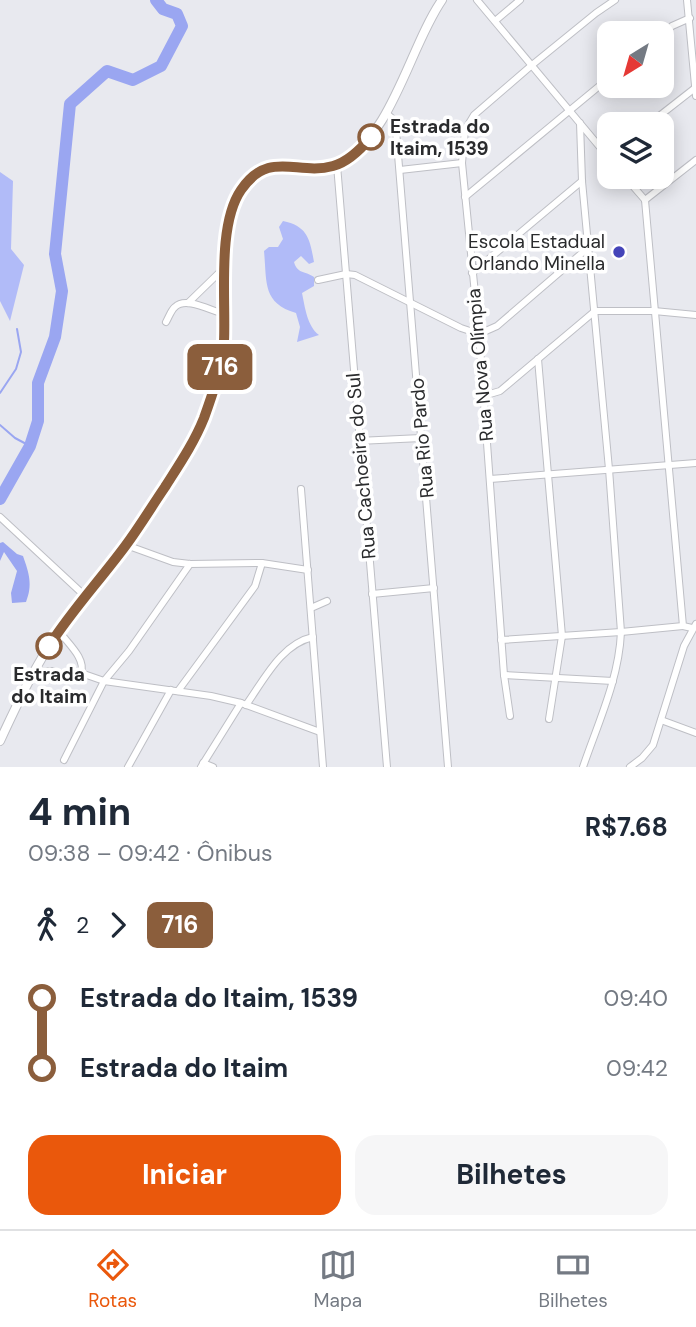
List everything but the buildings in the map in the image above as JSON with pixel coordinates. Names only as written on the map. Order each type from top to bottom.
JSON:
[{"type":"street","points":[[0,741],[32,672],[59,631],[126,545],[185,456],[204,418],[222,359],[229,218],[235,200],[250,179],[264,169],[273,166],[322,168],[337,165],[365,144],[386,113],[442,0]]},
{"type":"street","points":[[477,0],[597,142]]},
{"type":"street","points":[[495,21],[520,0]]},
{"type":"street","name":"Rua Nova Olímpia","points":[[510,716],[501,640],[462,139],[469,122],[488,102],[615,0]]},
{"type":"street","points":[[687,0],[696,96]]},
{"type":"street","points":[[674,25],[690,18]]},
{"type":"street","points":[[465,197],[597,88]]},
{"type":"street","points":[[665,112],[695,89]]},
{"type":"street","name":"Rua Rio Pardo","points":[[386,113],[395,124],[400,170],[448,767]]},
{"type":"street","points":[[580,123],[582,181],[621,632],[613,681],[583,767]]},
{"type":"street","points":[[645,200],[696,160]]},
{"type":"street","points":[[400,170],[462,163]]},
{"type":"street","name":"Rua Cachoeira do Sul","points":[[337,165],[387,767]]},
{"type":"street","points":[[472,273],[582,181]]},
{"type":"street","points":[[635,189],[645,200],[683,626]]},
{"type":"street","points":[[318,280],[346,274],[355,275],[461,328],[479,334],[497,326],[589,247]]},
{"type":"street","points":[[188,303],[225,267]]},
{"type":"street","points":[[166,321],[177,305],[188,303],[224,314]]},
{"type":"street","points":[[483,396],[500,391],[595,311],[654,311],[696,315]]},
{"type":"street","points":[[538,359],[562,636],[549,719]]},
{"type":"street","points":[[358,441],[421,438]]},
{"type":"street","points":[[490,479],[696,463]]},
{"type":"street","points":[[301,489],[323,767]]},
{"type":"street","points":[[0,517],[85,596]]},
{"type":"street","points":[[126,545],[160,559],[190,564],[262,562],[308,570]]},
{"type":"street","points":[[128,767],[175,691],[255,586],[262,562]]},
{"type":"street","points":[[64,760],[104,681],[129,651],[190,564]]},
{"type":"street","points":[[372,594],[435,588]]},
{"type":"street","points":[[311,608],[327,601]]},
{"type":"street","points":[[501,640],[694,626],[649,751],[630,767]]},
{"type":"street","points":[[59,631],[83,663],[80,673]]},
{"type":"street","points":[[213,767],[202,765],[244,704],[287,649],[302,639],[313,637]]},
{"type":"street","points":[[32,672],[51,671],[71,676],[80,673],[104,681],[244,704],[320,732]]},
{"type":"street","points":[[504,675],[613,681]]},
{"type":"street","points":[[661,720],[696,733]]},
{"type":"shaded area","points":[[0,172],[13,181],[11,249],[24,265],[10,321],[0,301]]},
{"type":"shaded area","points":[[283,221],[303,230],[314,262],[309,264],[301,256],[294,262],[300,270],[314,277],[314,286],[302,293],[309,321],[319,335],[297,342],[300,327],[296,313],[277,303],[266,282],[264,251],[269,247],[278,247],[283,239],[279,227]]},
{"type":"shaded area","points":[[3,542],[23,556],[29,579],[26,602],[12,603],[11,593],[17,571],[4,552],[0,561],[0,543]]},
{"type":"waterway","points":[[0,499],[30,446],[38,421],[38,383],[55,337],[62,291],[55,254],[70,104],[107,71],[133,80],[161,66],[182,26],[177,14],[163,9],[156,0]]},
{"type":"waterway","points":[[0,393],[16,369],[21,352],[17,329]]},
{"type":"waterway","points":[[0,425],[30,446]]},
{"type":"bus line","name":"716","points":[[49,646],[126,545],[185,456],[204,418],[222,359],[227,230],[232,207],[239,193],[256,173],[273,166],[322,168],[337,165],[356,153],[371,137]]},
{"type":"place","name":"Estrada do Itaim, 1539","points":[[371,137]]},
{"type":"place","name":"Escola Estadual Orlando Minella","points":[[619,252]]},
{"type":"place","name":"Estrada do Itaim","points":[[49,646]]}]
